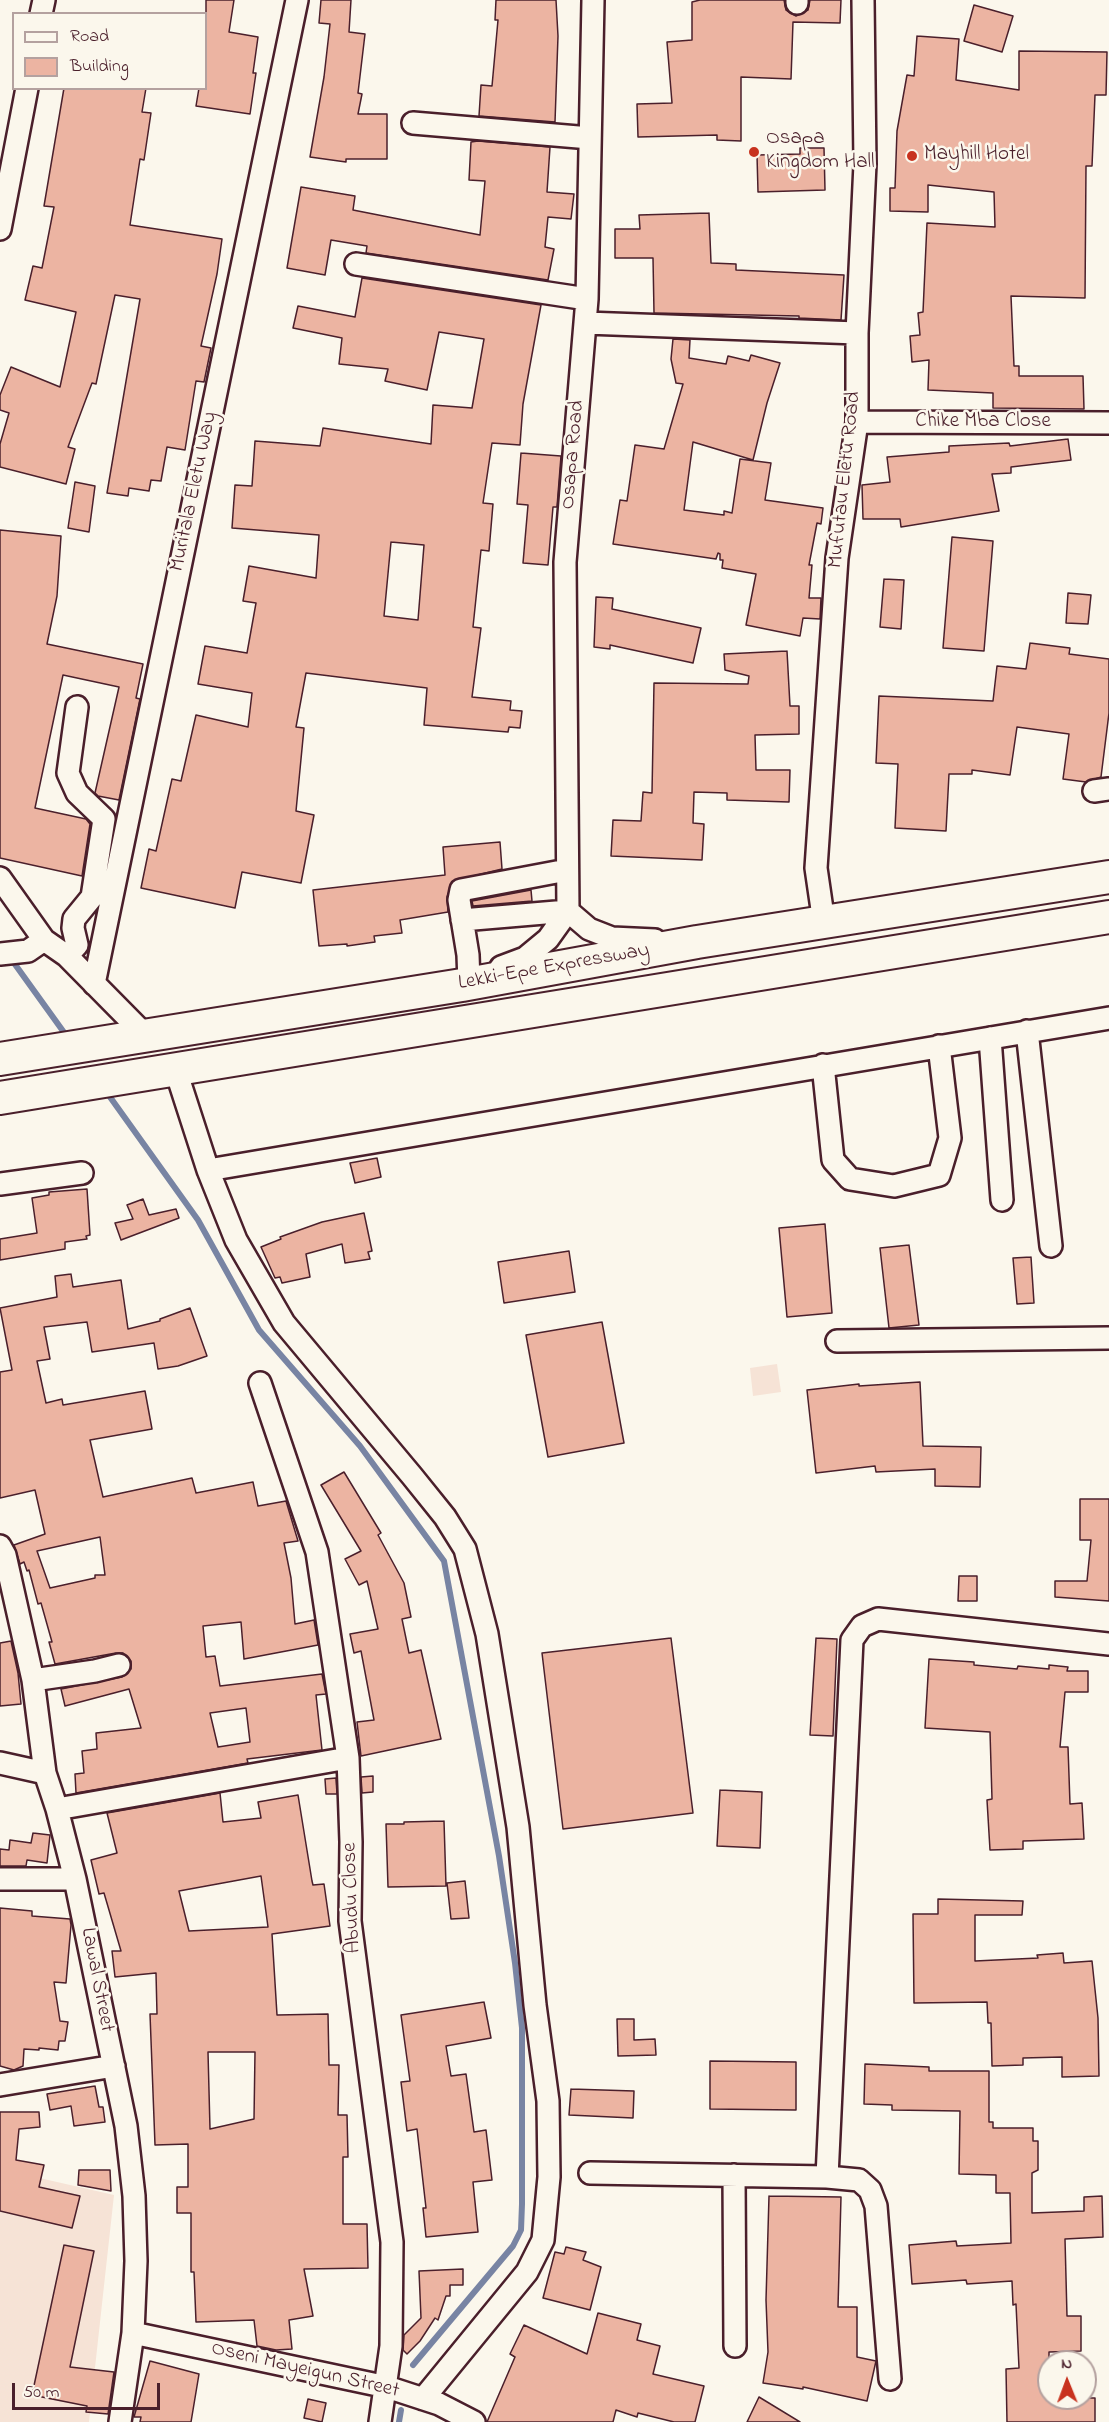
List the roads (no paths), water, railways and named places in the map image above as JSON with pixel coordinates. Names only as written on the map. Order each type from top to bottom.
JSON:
[{"type":"highway","name":"Lekki-Epe Expressway","points":[[0,1059],[466,983],[697,942],[1109,878]]},
{"type":"highway","name":"Lekki-Epe Expressway","points":[[0,1098],[1109,917]]},
{"type":"street","name":"Muritala Eletu Way","points":[[94,984],[297,0]]},
{"type":"street","name":"Osapa Road","points":[[568,911],[565,562],[586,323],[593,0]]},
{"type":"street","name":"Mufutau Eletu Road","points":[[824,922],[816,868],[837,558],[856,422],[857,333],[865,164],[863,0]]},
{"type":"street","points":[[0,228],[27,90]]},
{"type":"street","points":[[413,123],[590,138]]},
{"type":"street","points":[[356,264],[587,299]]},
{"type":"street","points":[[586,323],[857,333]]},
{"type":"street","name":"Chike Mba Close","points":[[856,422],[1109,423]]},
{"type":"street","points":[[67,956],[77,945],[73,928],[74,919],[92,897],[104,819],[77,793],[68,773],[77,707]]},
{"type":"street","points":[[567,870],[461,890],[459,900],[468,955],[466,983],[525,958],[548,939],[568,911]]},
{"type":"street","points":[[0,878],[36,945]]},
{"type":"street","points":[[462,920],[568,911],[589,929],[612,938],[697,942]]},
{"type":"street","points":[[0,954],[36,945],[67,956],[94,984],[132,1037]]},
{"type":"street","points":[[208,1170],[1109,1018]]},
{"type":"street","points":[[1027,1031],[1051,1246]]},
{"type":"street","points":[[990,1038],[1002,1200]]},
{"type":"street","points":[[823,1065],[833,1161],[850,1179],[894,1186],[939,1175],[950,1138],[939,1046]]},
{"type":"street","points":[[161,1071],[208,1170],[236,1240],[284,1323],[445,1517],[465,1549],[487,1634],[518,1827],[535,2005],[548,2101],[549,2177],[543,2240],[527,2272],[423,2399]]},
{"type":"street","points":[[0,1184],[82,1173]]},
{"type":"street","points":[[837,1341],[1109,1338]]},
{"type":"street","name":"Abudu Close","points":[[260,1383],[317,1552],[348,1758],[351,1842],[350,1921],[392,2242],[392,2346],[380,2422]]},
{"type":"street","name":"Lawal Street","points":[[0,1546],[5,1555],[33,1680],[45,1773],[75,1878],[126,2126],[134,2196],[136,2261],[133,2333],[120,2422]]},
{"type":"street","points":[[827,2177],[852,1640],[862,1626],[878,1619],[1109,1644]]},
{"type":"street","points":[[33,1680],[119,1665]]},
{"type":"street","points":[[57,1809],[348,1758]]},
{"type":"street","points":[[0,1763],[45,1773]]},
{"type":"street","points":[[0,1879],[75,1878]]},
{"type":"street","points":[[0,2085],[114,2066]]},
{"type":"street","points":[[590,2173],[827,2177],[859,2180],[870,2190],[876,2206],[890,2379]]},
{"type":"street","points":[[734,2175],[735,2346]]},
{"type":"street","name":"Oseni Mayeigun Street","points":[[133,2333],[387,2387],[439,2404],[474,2422]]},
{"type":"waterway","points":[[9,956],[68,1038]]},
{"type":"waterway","points":[[105,1090],[198,1220],[259,1330],[360,1446],[444,1561],[499,1856],[515,1963],[522,2028],[521,2230],[513,2246],[413,2365]]},
{"type":"waterway","points":[[399,2422],[401,2410]]},
{"type":"place","name":"Osapa Kingdom Hall","points":[[754,152]]},
{"type":"place","name":"Mayhill Hotel","points":[[912,156]]}]
